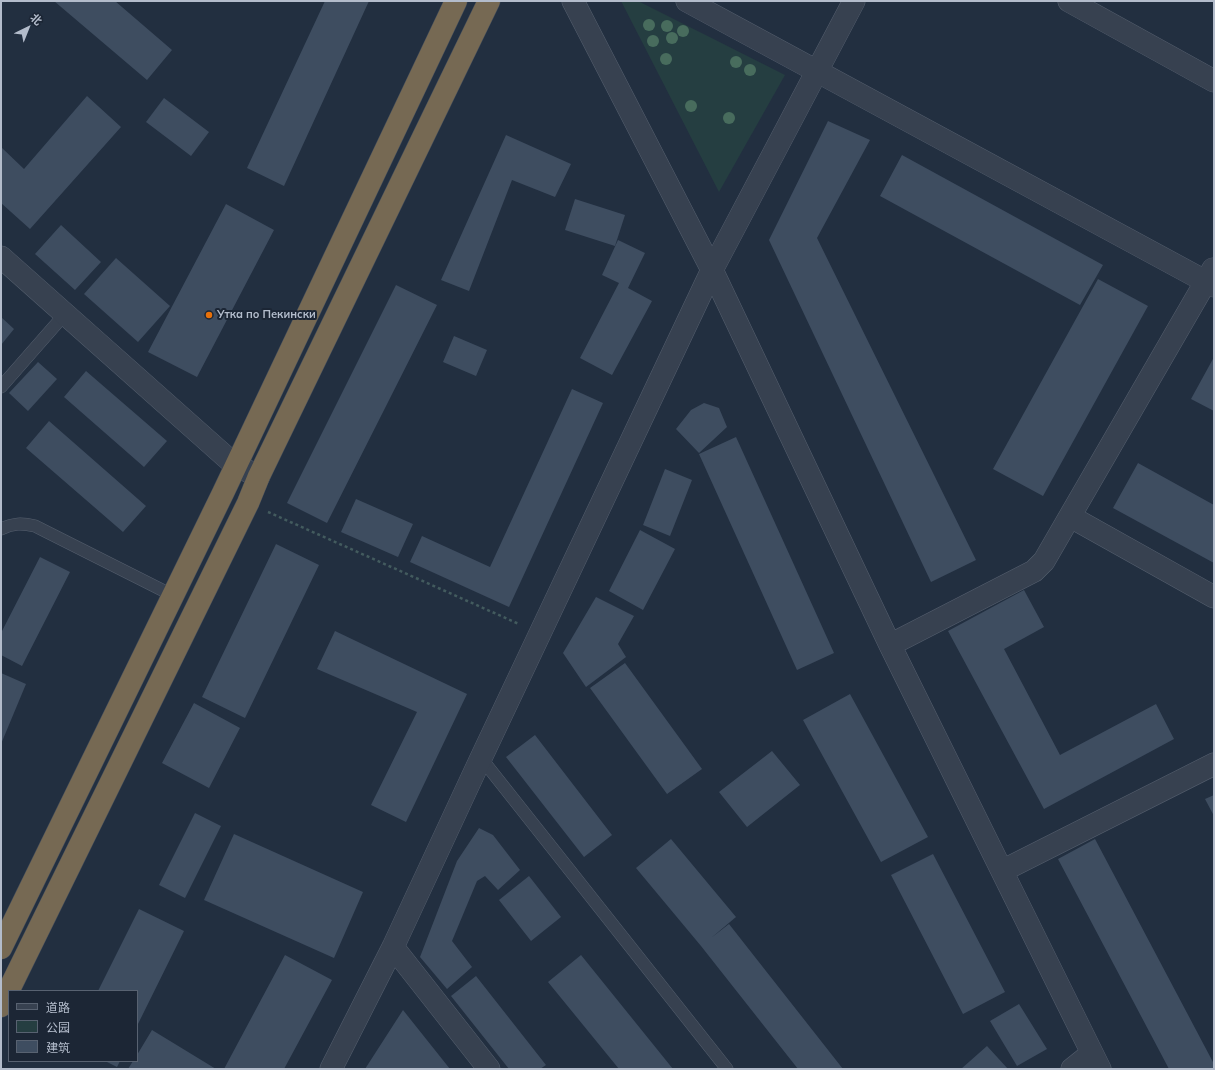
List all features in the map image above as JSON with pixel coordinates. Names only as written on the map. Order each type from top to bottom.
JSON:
[{"type":"highway","points":[[1,948],[174,596],[456,1]]},
{"type":"highway","points":[[9,990],[248,503],[489,1]]},
{"type":"highway","points":[[1,1006],[8,992]]},
{"type":"street","points":[[573,1],[712,270],[890,645],[1096,1061],[1072,1069]]},
{"type":"street","points":[[687,1],[1212,279],[1044,561],[1034,571],[890,645]]},
{"type":"street","points":[[331,1069],[393,947],[712,270],[854,1]]},
{"type":"street","points":[[1069,1],[1214,81]]},
{"type":"street","points":[[1,258],[236,466],[260,476]]},
{"type":"street","points":[[1071,517],[1214,597]]},
{"type":"street","points":[[1002,871],[1214,764]]},
{"type":"street","points":[[393,947],[488,1069]]},
{"type":"lane","points":[[1,387],[65,314]]},
{"type":"lane","points":[[1,529],[9,525],[22,523],[35,526],[174,596]]},
{"type":"lane","points":[[481,758],[727,1069]]},
{"type":"path","points":[[248,503],[540,634]]},
{"type":"green space","points":[[621,1],[638,1],[785,75],[719,192]]},
{"type":"building","points":[[54,1],[115,1],[172,50],[147,80]]},
{"type":"building","points":[[325,1],[369,1],[284,186],[247,168]]},
{"type":"building","points":[[87,96],[121,127],[30,229],[1,203],[1,147],[24,169]]},
{"type":"building","points":[[164,98],[209,132],[191,156],[146,122]]},
{"type":"building","points":[[828,121],[870,140],[817,238],[976,560],[931,582],[769,240]]},
{"type":"building","points":[[506,135],[571,164],[555,197],[512,180],[469,291],[441,280]]},
{"type":"building","points":[[902,155],[1103,265],[1080,305],[880,196]]},
{"type":"building","points":[[575,199],[625,215],[615,246],[565,230]]},
{"type":"building","points":[[226,204],[274,230],[197,377],[148,352]]},
{"type":"building","points":[[61,225],[101,262],[75,290],[35,254]]},
{"type":"building","points":[[618,240],[645,253],[628,288],[652,301],[612,375],[580,358],[619,283],[602,275]]},
{"type":"building","points":[[116,258],[170,306],[138,342],[84,294]]},
{"type":"building","points":[[1098,279],[1148,306],[1043,496],[993,469]]},
{"type":"building","points":[[396,285],[437,305],[327,523],[287,503]]},
{"type":"building","points":[[1,317],[14,329],[1,345]]},
{"type":"building","points":[[454,336],[487,350],[476,376],[443,362]]},
{"type":"building","points":[[1214,357],[1214,411],[1191,399]]},
{"type":"building","points":[[38,362],[57,379],[28,411],[9,393]]},
{"type":"building","points":[[86,371],[167,441],[144,467],[64,397]]},
{"type":"building","points":[[572,389],[603,403],[509,607],[410,562],[422,536],[490,567]]},
{"type":"building","points":[[704,403],[719,408],[727,427],[699,453],[676,429],[691,410]]},
{"type":"building","points":[[49,421],[146,506],[123,532],[26,448]]},
{"type":"building","points":[[736,437],[834,653],[797,670],[699,454]]},
{"type":"building","points":[[1138,463],[1214,505],[1214,563],[1113,508]]},
{"type":"building","points":[[665,469],[692,480],[670,536],[643,525]]},
{"type":"building","points":[[356,499],[413,524],[398,557],[341,532]]},
{"type":"building","points":[[640,530],[675,549],[643,610],[609,591]]},
{"type":"building","points":[[276,544],[319,565],[245,718],[202,697]]},
{"type":"building","points":[[40,557],[70,572],[22,666],[1,655],[1,633]]},
{"type":"building","points":[[1024,590],[1044,627],[1004,649],[1060,755],[1156,704],[1174,739],[1044,809],[948,631]]},
{"type":"building","points":[[596,597],[634,616],[618,644],[626,657],[586,687],[563,653]]},
{"type":"building","points":[[335,631],[467,694],[406,822],[371,805],[417,712],[317,669]]},
{"type":"building","points":[[625,663],[702,769],[667,794],[590,688]]},
{"type":"building","points":[[1,673],[26,684],[1,744]]},
{"type":"building","points":[[850,694],[928,837],[881,862],[803,720]]},
{"type":"building","points":[[194,703],[240,728],[209,788],[162,763]]},
{"type":"building","points":[[535,735],[612,835],[584,857],[506,757]]},
{"type":"building","points":[[772,751],[800,785],[747,827],[719,792]]},
{"type":"building","points":[[1214,795],[1214,816],[1205,799]]},
{"type":"building","points":[[195,813],[221,826],[185,898],[159,885]]},
{"type":"building","points":[[479,828],[493,835],[520,870],[498,890],[485,876],[477,881],[452,941],[472,967],[447,989],[420,957],[457,861]]},
{"type":"building","points":[[234,834],[363,892],[334,958],[204,900]]},
{"type":"building","points":[[671,839],[736,917],[711,938],[729,924],[843,1069],[798,1069],[701,946],[636,868]]},
{"type":"building","points":[[1095,839],[1214,1064],[1214,1069],[1169,1069],[1058,859]]},
{"type":"building","points":[[933,854],[1005,992],[963,1014],[891,875]]},
{"type":"building","points":[[529,876],[561,917],[531,941],[499,900]]},
{"type":"building","points":[[139,909],[184,931],[138,1024],[138,990],[98,990]]},
{"type":"building","points":[[285,955],[332,980],[284,1069],[224,1069]]},
{"type":"building","points":[[581,955],[673,1069],[619,1069],[548,982]]},
{"type":"building","points":[[476,976],[546,1065],[540,1069],[509,1069],[451,996]]},
{"type":"building","points":[[1019,1004],[1047,1049],[1017,1066],[990,1021]]},
{"type":"building","points":[[403,1010],[450,1069],[365,1069]]},
{"type":"building","points":[[152,1030],[216,1069],[128,1069],[132,1062],[138,1062],[138,1053]]},
{"type":"building","points":[[987,1046],[1008,1069],[961,1069]]},
{"type":"building","points":[[107,1062],[120,1062],[117,1067]]},
{"type":"place","name":"Утка по Пекински","points":[[209,315]]}]
